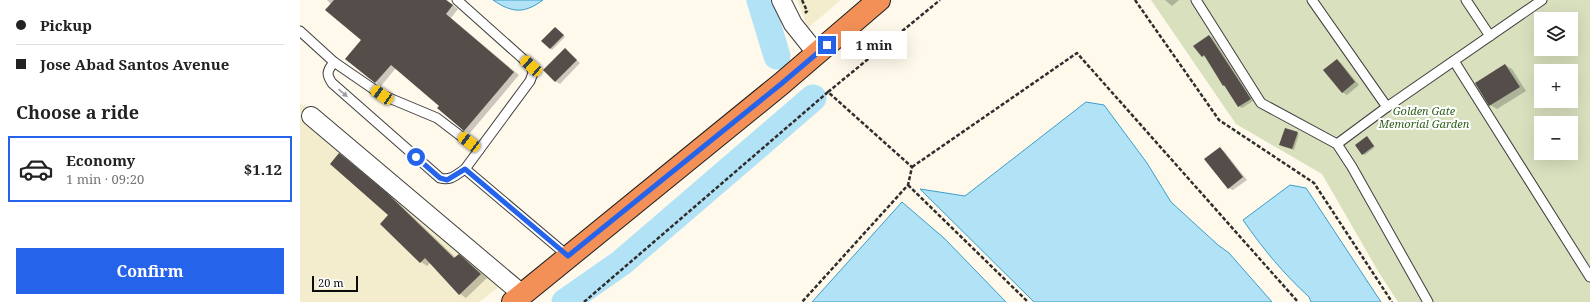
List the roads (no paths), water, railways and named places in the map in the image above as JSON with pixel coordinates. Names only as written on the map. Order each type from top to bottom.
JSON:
[{"type":"highway","points":[[518,298],[817,54],[879,0]]},
{"type":"street","points":[[782,0],[793,24],[817,54]]},
{"type":"street","points":[[311,116],[518,298]]},
{"type":"lane","points":[[334,62],[328,70],[328,76],[332,83],[440,178],[447,180],[465,169],[530,81],[533,73],[531,66],[458,0]]},
{"type":"lane","points":[[1196,0],[1261,103],[1337,144],[1352,167],[1428,302]]},
{"type":"lane","points":[[1312,0],[1387,107]]},
{"type":"lane","points":[[1478,0],[1468,3],[1490,36]]},
{"type":"lane","points":[[1337,144],[1387,107],[1542,0]]},
{"type":"lane","points":[[300,31],[334,62],[382,95],[437,118],[479,150]]},
{"type":"lane","points":[[1454,61],[1590,277]]},
{"type":"lane","points":[[465,169],[568,256]]},
{"type":"water","points":[[493,0],[543,0],[530,8],[518,10],[506,7]]},
{"type":"water","points":[[1086,102],[1104,105],[1147,163],[1171,202],[1218,245],[1229,253],[1272,302],[1034,302],[920,189],[965,196]]},
{"type":"water","points":[[1290,185],[1306,188],[1381,302],[1311,302],[1309,297],[1282,270],[1258,241],[1243,220]]},
{"type":"water","points":[[902,202],[945,239],[1006,302],[812,302]]},
{"type":"waterway","points":[[760,0],[777,56]]},
{"type":"waterway","points":[[565,302],[621,263],[813,98]]},
{"type":"park label","name":"Golden Gate Memorial Garden","points":[[1424,117]]}]
